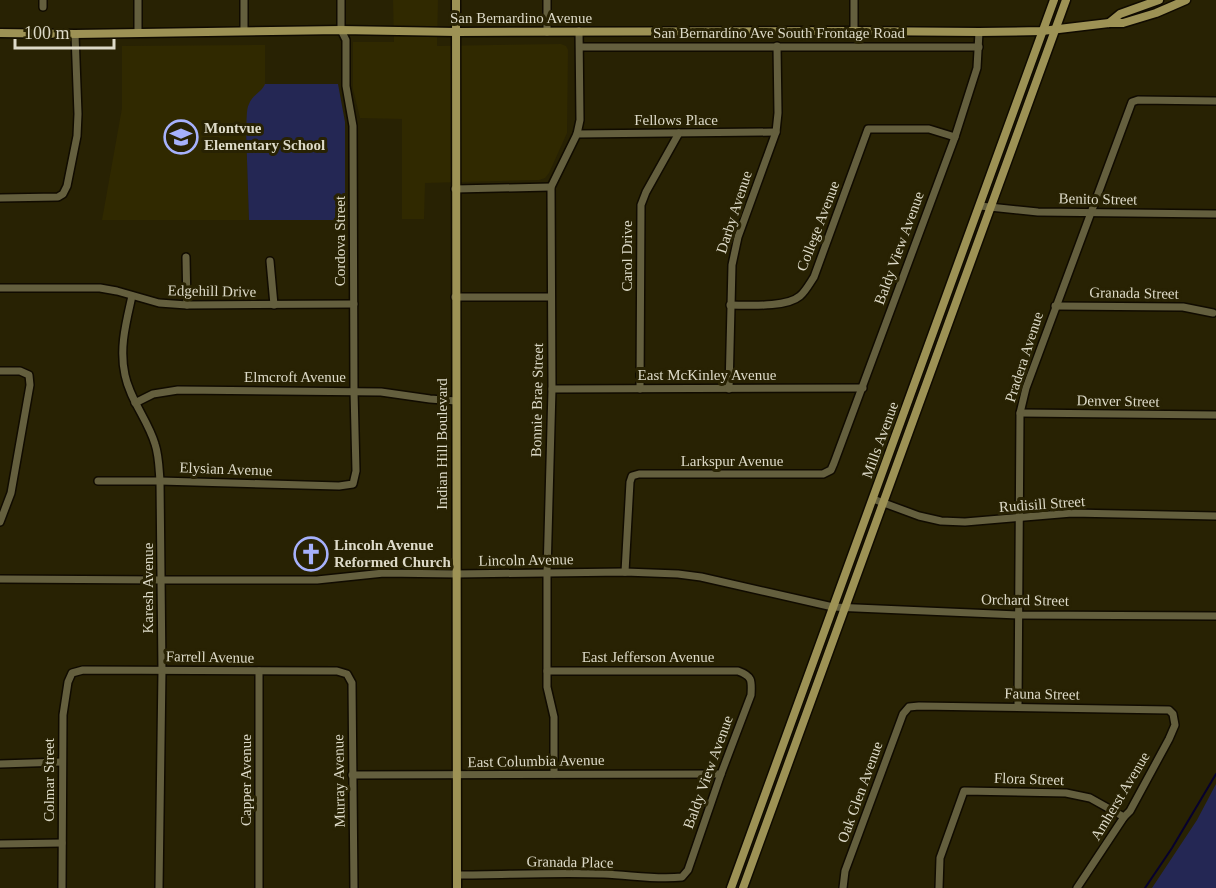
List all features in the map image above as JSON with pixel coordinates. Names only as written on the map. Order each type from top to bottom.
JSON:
[{"type":"main road","name":"Indian Hill Boulevard","points":[[456,0],[457,888]]},
{"type":"main road","name":"Mills Avenue","points":[[733,888],[1054,0]]},
{"type":"main road","name":"Mills Avenue","points":[[743,888],[1066,0]]},
{"type":"main road","points":[[1108,23],[1120,14],[1159,0]]},
{"type":"main road","name":"San Bernardino Avenue","points":[[0,33],[75,34],[244,30],[1042,31],[1123,23],[1156,13],[1186,0]]},
{"type":"street","points":[[138,0],[138,32]]},
{"type":"street","points":[[244,0],[244,30]]},
{"type":"street","name":"Cordova Street","points":[[341,0],[341,30],[346,40],[346,86],[353,126],[356,471],[353,484]]},
{"type":"street","points":[[547,0],[547,32]]},
{"type":"street","points":[[854,0],[854,30]]},
{"type":"street","name":"Bonnie Brae Street","points":[[554,774],[554,717],[547,687],[547,573],[552,389],[550,187],[577,134],[580,120],[579,31]]},
{"type":"street","name":"Baldy View Avenue","points":[[831,470],[955,137],[977,68],[979,32]]},
{"type":"street","points":[[0,198],[58,196],[63,194],[67,186],[77,136],[75,34]]},
{"type":"street","name":"Darby Avenue","points":[[729,389],[732,265],[738,237],[776,132],[777,46]]},
{"type":"street","name":"San Bernardino Ave South Frontage Road","points":[[579,47],[979,47]]},
{"type":"street","name":"Pradera Avenue","points":[[1018,707],[1020,413],[1026,388],[1132,102],[1138,100],[1216,101]]},
{"type":"street","name":"College Avenue","points":[[730,305],[771,305],[787,302],[799,297],[814,278],[868,129],[929,129],[955,137]]},
{"type":"street","name":"Fellows Place","points":[[577,134],[776,132]]},
{"type":"street","name":"Carol Drive","points":[[640,389],[641,205],[679,133]]},
{"type":"street","points":[[455,189],[550,187]]},
{"type":"street","name":"Benito Street","points":[[980,206],[1038,212],[1216,214]]},
{"type":"street","points":[[186,257],[187,305]]},
{"type":"street","points":[[270,261],[274,305]]},
{"type":"street","name":"Edgehill Drive","points":[[0,288],[100,288],[159,303],[187,305],[354,304]]},
{"type":"street","name":"Karesh Avenue","points":[[132,296],[124,333],[122,357],[125,378],[155,442],[160,481],[162,670],[159,888]]},
{"type":"street","points":[[455,297],[551,297]]},
{"type":"street","name":"Granada Street","points":[[1055,306],[1183,307],[1213,313]]},
{"type":"street","points":[[0,371],[20,371],[29,375],[30,385],[11,493],[0,522]]},
{"type":"street","name":"East McKinley Avenue","points":[[552,389],[863,388]]},
{"type":"street","name":"Elmcroft Avenue","points":[[135,403],[153,394],[178,390],[381,392],[456,401]]},
{"type":"street","name":"Denver Street","points":[[1020,413],[1216,415]]},
{"type":"street","name":"Larkspur Avenue","points":[[625,572],[632,476],[639,474],[823,474],[831,470]]},
{"type":"street","name":"Elysian Avenue","points":[[98,481],[339,486],[353,484]]},
{"type":"street","name":"Rudisill Street","points":[[873,499],[920,516],[965,522],[1072,513],[1216,516]]},
{"type":"street","name":"Lincoln Avenue","points":[[0,579],[317,580],[384,573],[678,573],[833,607]]},
{"type":"street","name":"Orchard Street","points":[[833,607],[1018,615],[1216,616]]},
{"type":"street","name":"Farrell Avenue","points":[[72,673],[83,670],[337,670],[347,674]]},
{"type":"street","name":"East Jefferson Avenue","points":[[547,670],[738,670],[747,674]]},
{"type":"street","name":"Capper Avenue","points":[[259,671],[259,888]]},
{"type":"street","name":"Colmar Street","points":[[62,888],[63,715],[68,682],[72,673]]},
{"type":"street","name":"Murray Avenue","points":[[347,674],[352,683],[354,888]]},
{"type":"street","name":"Baldy View Avenue","points":[[682,877],[688,870],[751,694],[752,682],[747,674]]},
{"type":"street","name":"Fauna Street","points":[[909,707],[1169,710],[1173,714]]},
{"type":"street","name":"Oak Glen Avenue","points":[[843,888],[845,872],[903,714],[909,707]]},
{"type":"street","name":"Amherst Avenue","points":[[1077,888],[1130,811],[1169,739],[1175,725],[1173,714]]},
{"type":"street","points":[[0,764],[62,762]]},
{"type":"street","name":"East Columbia Avenue","points":[[352,775],[721,774]]},
{"type":"street","name":"Flora Street","points":[[939,888],[940,858],[964,791],[1066,793],[1090,798],[1124,817]]},
{"type":"street","points":[[0,844],[62,843]]},
{"type":"street","name":"Granada Place","points":[[457,875],[605,874],[641,878],[682,877]]},
{"type":"shaded area","points":[[393,0],[438,0],[437,46],[561,44],[566,46],[568,50],[567,133],[545,178],[425,183],[424,219],[402,219],[402,119],[360,118],[353,89],[353,42],[394,42]]},
{"type":"shaded area","name":"Montvue Elementary School","points":[[265,45],[265,87],[251,100],[248,108],[246,130],[249,220],[102,220],[122,108],[122,46]]},
{"type":"shaded area","points":[[265,84],[338,84],[345,122],[345,220],[249,220],[247,112],[250,101]]},
{"type":"shaded area","points":[[1216,784],[1216,888],[1152,888],[1197,820]]},
{"type":"waterway","points":[[1145,888],[1216,774]]},
{"type":"place","name":"Montvue Elementary School","points":[[181,137]]},
{"type":"place","name":"Lincoln Avenue Reformed Church","points":[[311,554]]}]
